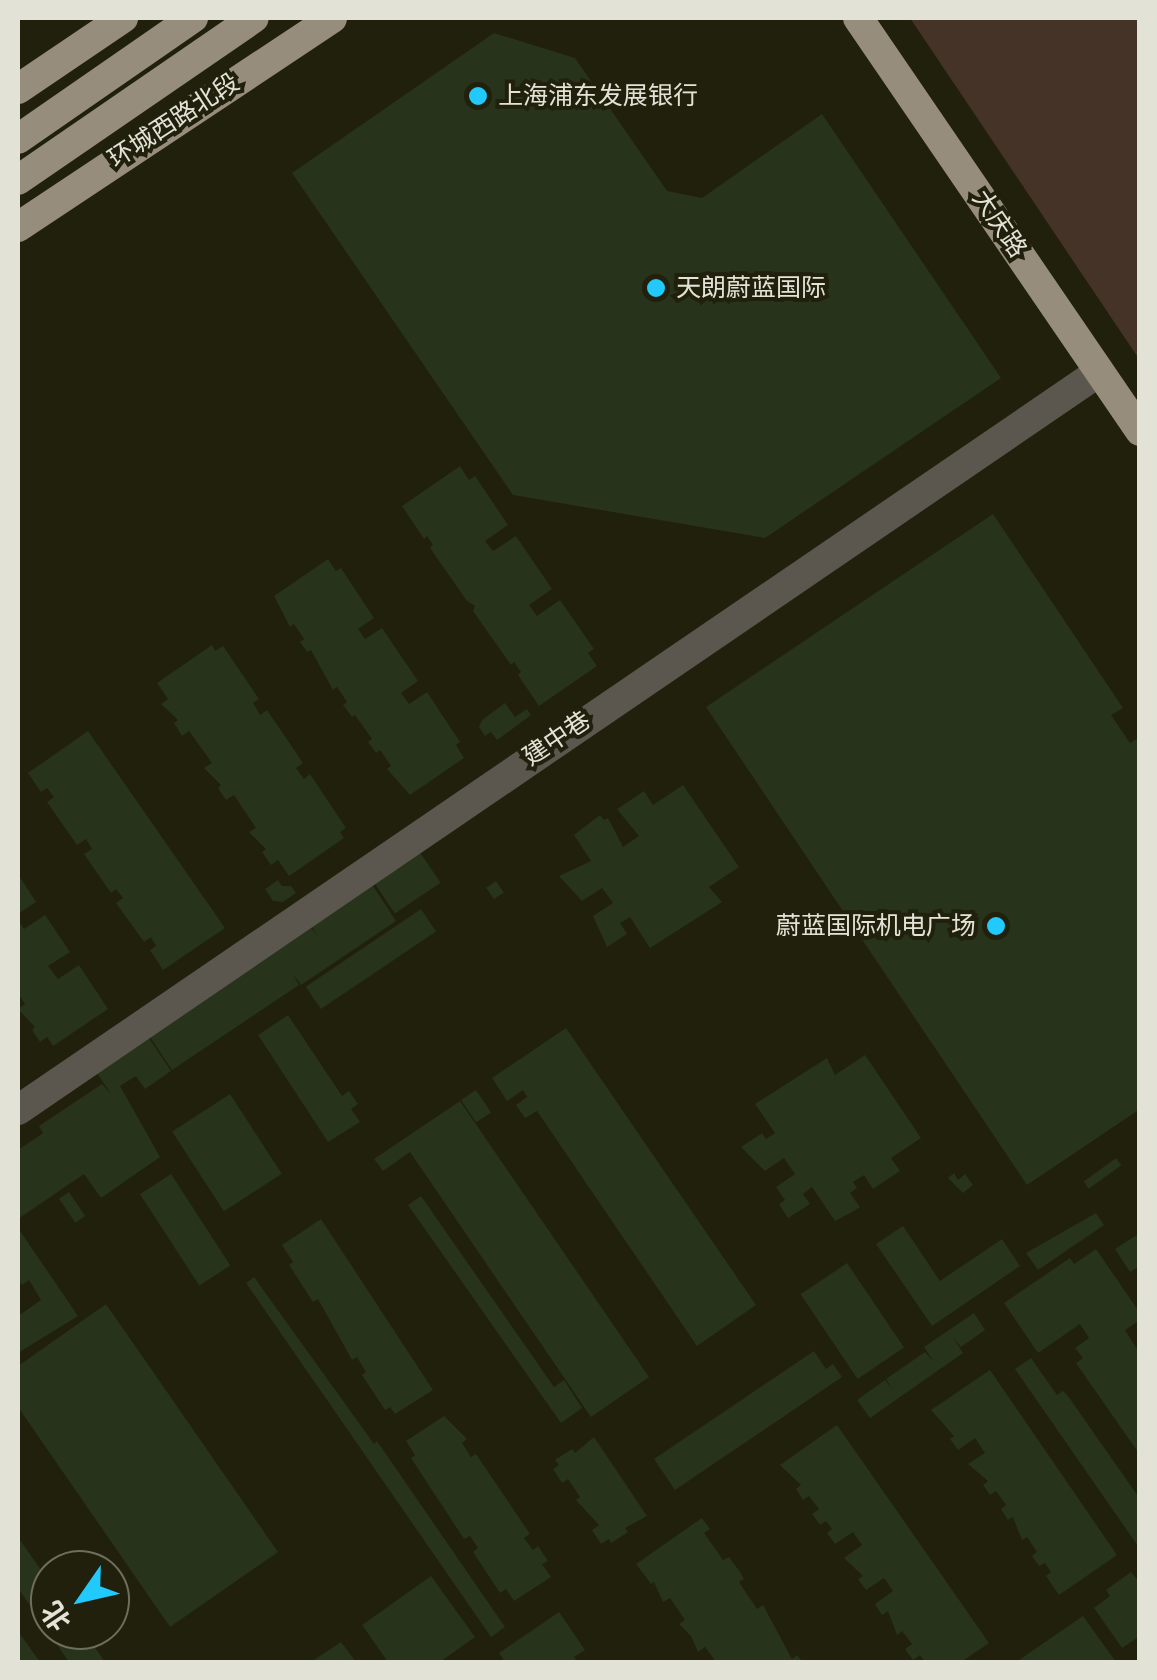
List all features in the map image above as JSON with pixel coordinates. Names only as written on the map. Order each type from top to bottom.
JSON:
[{"type":"main road","points":[[18,89],[123,18]]},
{"type":"main road","points":[[18,138],[193,18]]},
{"type":"main road","name":"环城西路北段","points":[[18,180],[254,18]]},
{"type":"main road","name":"环城西路北段","points":[[18,227],[332,18]]},
{"type":"main road","name":"大庆路","points":[[858,18],[1140,431]]},
{"type":"street","name":"建中巷","points":[[18,1110],[1099,372]]},
{"type":"shaded area","points":[[910,18],[1139,18],[1139,359]]},
{"type":"building","name":"天朗蔚蓝国际","points":[[494,33],[575,58],[667,191],[702,198],[822,114],[1001,378],[765,538],[513,495],[292,173]]},
{"type":"building","points":[[460,466],[469,480],[475,476],[508,525],[485,541],[493,551],[516,536],[552,589],[529,605],[537,616],[560,600],[594,649],[588,653],[597,666],[539,706],[518,675],[521,672],[514,662],[511,665],[473,611],[475,606],[467,601],[430,548],[433,545],[427,536],[424,539],[402,506]]},
{"type":"building","name":"蔚蓝国际机电广场","points":[[993,514],[1123,708],[1111,715],[1130,743],[1140,737],[1140,1109],[1027,1185],[706,707]]},
{"type":"building","points":[[328,559],[336,571],[341,568],[374,618],[358,629],[365,639],[382,628],[418,681],[401,693],[409,704],[427,692],[460,742],[456,745],[464,758],[410,795],[387,769],[391,766],[380,750],[376,753],[368,742],[372,739],[343,705],[347,702],[337,687],[333,690],[274,596]]},
{"type":"building","points":[[212,645],[215,651],[223,646],[259,699],[253,703],[260,715],[267,710],[303,763],[296,768],[304,779],[310,774],[346,828],[340,832],[344,838],[289,876],[278,860],[271,865],[262,852],[266,849],[249,832],[256,828],[234,795],[226,800],[218,788],[221,785],[204,768],[212,763],[189,731],[182,736],[174,723],[178,720],[161,704],[168,699],[157,683]]},
{"type":"building","points":[[505,703],[515,717],[527,709],[531,715],[497,740],[491,732],[485,736],[479,727],[482,720]]},
{"type":"building","points":[[88,731],[225,928],[163,970],[150,950],[156,946],[151,937],[144,942],[116,903],[123,898],[116,889],[111,893],[84,854],[92,849],[86,839],[77,845],[47,802],[54,797],[47,788],[41,792],[28,773]]},
{"type":"building","points":[[683,785],[739,867],[709,887],[722,902],[650,948],[630,917],[620,923],[627,934],[607,947],[593,916],[613,903],[602,888],[582,901],[559,876],[591,861],[574,835],[600,815],[604,820],[608,818],[623,847],[639,836],[617,809],[644,791],[653,805]]},
{"type":"building","points":[[417,848],[440,883],[395,914],[371,879]]},
{"type":"building","points":[[18,874],[36,902],[18,914]]},
{"type":"building","points":[[278,880],[296,893],[283,902],[273,901],[265,889]]},
{"type":"building","points":[[496,881],[504,893],[494,899],[486,888]]},
{"type":"building","points":[[371,883],[396,921],[301,985],[292,973],[299,985],[172,1070],[150,1037],[309,925],[318,937],[310,924]]},
{"type":"building","points":[[421,909],[436,931],[321,1009],[306,987]]},
{"type":"building","points":[[45,915],[70,952],[48,966],[58,979],[79,965],[108,1009],[53,1046],[47,1037],[40,1042],[32,1030],[35,1027],[18,1009],[25,1004],[18,993],[18,920],[24,929]]},
{"type":"building","points":[[288,1015],[342,1096],[349,1091],[358,1104],[351,1109],[360,1122],[328,1142],[258,1035]]},
{"type":"building","points":[[566,1028],[756,1305],[697,1346],[537,1111],[525,1118],[516,1105],[527,1097],[523,1090],[507,1101],[492,1078]]},
{"type":"building","points":[[149,1038],[171,1071],[145,1089],[136,1076],[120,1086],[160,1157],[101,1198],[84,1174],[18,1219],[18,1150],[43,1133],[39,1126],[102,1084],[111,1094],[97,1073]]},
{"type":"building","points":[[865,1055],[921,1138],[891,1158],[900,1171],[873,1189],[864,1175],[853,1182],[857,1188],[850,1193],[860,1207],[854,1211],[835,1221],[812,1187],[803,1194],[810,1204],[788,1218],[779,1204],[785,1200],[776,1187],[795,1174],[784,1158],[765,1171],[741,1147],[762,1133],[766,1139],[775,1133],[755,1104],[827,1058],[835,1075]]},
{"type":"building","points":[[476,1090],[491,1112],[476,1122],[461,1100]]},
{"type":"building","points":[[230,1094],[282,1174],[224,1211],[172,1132]]},
{"type":"building","points":[[460,1101],[649,1377],[591,1417],[410,1152],[383,1171],[374,1159]]},
{"type":"building","points":[[1116,1158],[1121,1165],[1089,1189],[1084,1182]]},
{"type":"building","points":[[954,1173],[958,1180],[965,1174],[973,1185],[963,1193],[948,1178]]},
{"type":"building","points":[[171,1174],[230,1265],[199,1286],[140,1194]]},
{"type":"building","points":[[69,1192],[85,1216],[75,1223],[59,1199]]},
{"type":"building","points":[[421,1196],[554,1387],[564,1380],[582,1408],[561,1423],[408,1205]]},
{"type":"building","points":[[1096,1213],[1104,1225],[1038,1270],[1026,1253]]},
{"type":"building","points":[[321,1219],[433,1390],[395,1414],[390,1407],[385,1410],[362,1375],[366,1372],[357,1357],[352,1360],[318,1299],[313,1302],[289,1265],[293,1262],[282,1245]]},
{"type":"building","points":[[903,1226],[940,1281],[1002,1239],[1020,1266],[932,1326],[876,1244]]},
{"type":"building","points":[[18,1228],[78,1316],[18,1353],[18,1316],[41,1300],[29,1280],[22,1285],[18,1280]]},
{"type":"building","points":[[1140,1233],[1140,1266],[1130,1272],[1115,1249]]},
{"type":"building","points":[[1096,1249],[1140,1313],[1140,1320],[1125,1330],[1140,1354],[1140,1455],[1076,1363],[1083,1358],[1075,1348],[1089,1338],[1080,1324],[1038,1353],[1004,1303],[1070,1258],[1074,1264]]},
{"type":"building","points":[[847,1263],[904,1348],[858,1379],[801,1294]]},
{"type":"building","points":[[254,1277],[374,1444],[377,1441],[505,1627],[491,1637],[246,1283]]},
{"type":"building","points":[[106,1304],[278,1552],[170,1627],[130,1569],[130,1550],[117,1550],[18,1407],[18,1366]]},
{"type":"building","points":[[974,1313],[985,1330],[961,1347],[953,1337],[963,1353],[870,1418],[857,1400],[885,1380],[893,1390],[886,1379],[925,1352],[934,1362],[924,1347]]},
{"type":"building","points":[[814,1351],[826,1369],[833,1364],[842,1377],[675,1490],[654,1459]]},
{"type":"building","points":[[1031,1358],[1057,1395],[1063,1391],[1068,1396],[1140,1499],[1140,1549],[1015,1369]]},
{"type":"building","points":[[990,1370],[1117,1555],[1059,1595],[1046,1576],[1051,1572],[1045,1563],[1039,1566],[1032,1556],[1037,1552],[1027,1537],[1022,1540],[1013,1517],[1008,1520],[1001,1509],[1006,1505],[996,1491],[990,1495],[983,1485],[988,1481],[968,1464],[985,1453],[975,1438],[958,1450],[950,1439],[954,1436],[931,1410]]},
{"type":"building","points":[[444,1416],[467,1439],[462,1443],[471,1457],[476,1454],[530,1534],[524,1538],[533,1550],[538,1546],[548,1561],[542,1564],[551,1577],[514,1601],[506,1589],[500,1593],[473,1552],[478,1548],[470,1536],[464,1539],[411,1458],[415,1455],[406,1441]]},
{"type":"building","points":[[837,1425],[989,1643],[961,1662],[925,1662],[920,1655],[913,1660],[905,1649],[912,1644],[902,1631],[897,1635],[888,1611],[882,1615],[875,1604],[893,1591],[884,1578],[866,1590],[858,1579],[863,1576],[844,1558],[862,1545],[853,1532],[835,1544],[827,1533],[832,1529],[826,1521],[820,1525],[812,1514],[819,1509],[809,1496],[803,1500],[796,1489],[801,1485],[780,1465]]},
{"type":"building","points":[[594,1437],[647,1516],[625,1528],[628,1532],[611,1543],[609,1539],[601,1544],[592,1530],[599,1525],[576,1500],[580,1497],[568,1479],[562,1483],[553,1469],[559,1465],[555,1460],[572,1449],[575,1453]]},
{"type":"building","points":[[702,1518],[710,1529],[704,1533],[723,1560],[729,1557],[740,1572],[744,1579],[739,1582],[757,1609],[763,1605],[792,1659],[797,1655],[803,1662],[716,1662],[705,1647],[698,1652],[691,1636],[679,1624],[685,1620],[670,1598],[663,1602],[654,1582],[651,1584],[636,1564]]},
{"type":"building","points":[[18,1537],[30,1554],[30,1605],[18,1588]]},
{"type":"building","points":[[1131,1572],[1140,1583],[1140,1636],[1122,1648],[1094,1608],[1110,1596],[1106,1590]]},
{"type":"building","points":[[431,1576],[475,1637],[440,1662],[388,1662],[362,1625]]},
{"type":"building","points":[[559,1612],[585,1650],[574,1657],[577,1662],[505,1662],[499,1653]]},
{"type":"building","points":[[1083,1616],[1116,1662],[1019,1660]]},
{"type":"building","points":[[18,1631],[40,1662],[18,1662]]},
{"type":"building","points":[[341,1642],[356,1662],[311,1662]]},
{"type":"building","points":[[61,1650],[97,1650],[105,1662],[69,1662]]},
{"type":"place","name":"上海浦东发展银行","points":[[478,96]]},
{"type":"place","name":"天朗蔚蓝国际","points":[[656,288]]},
{"type":"place","name":"蔚蓝国际机电广场","points":[[996,926]]}]
